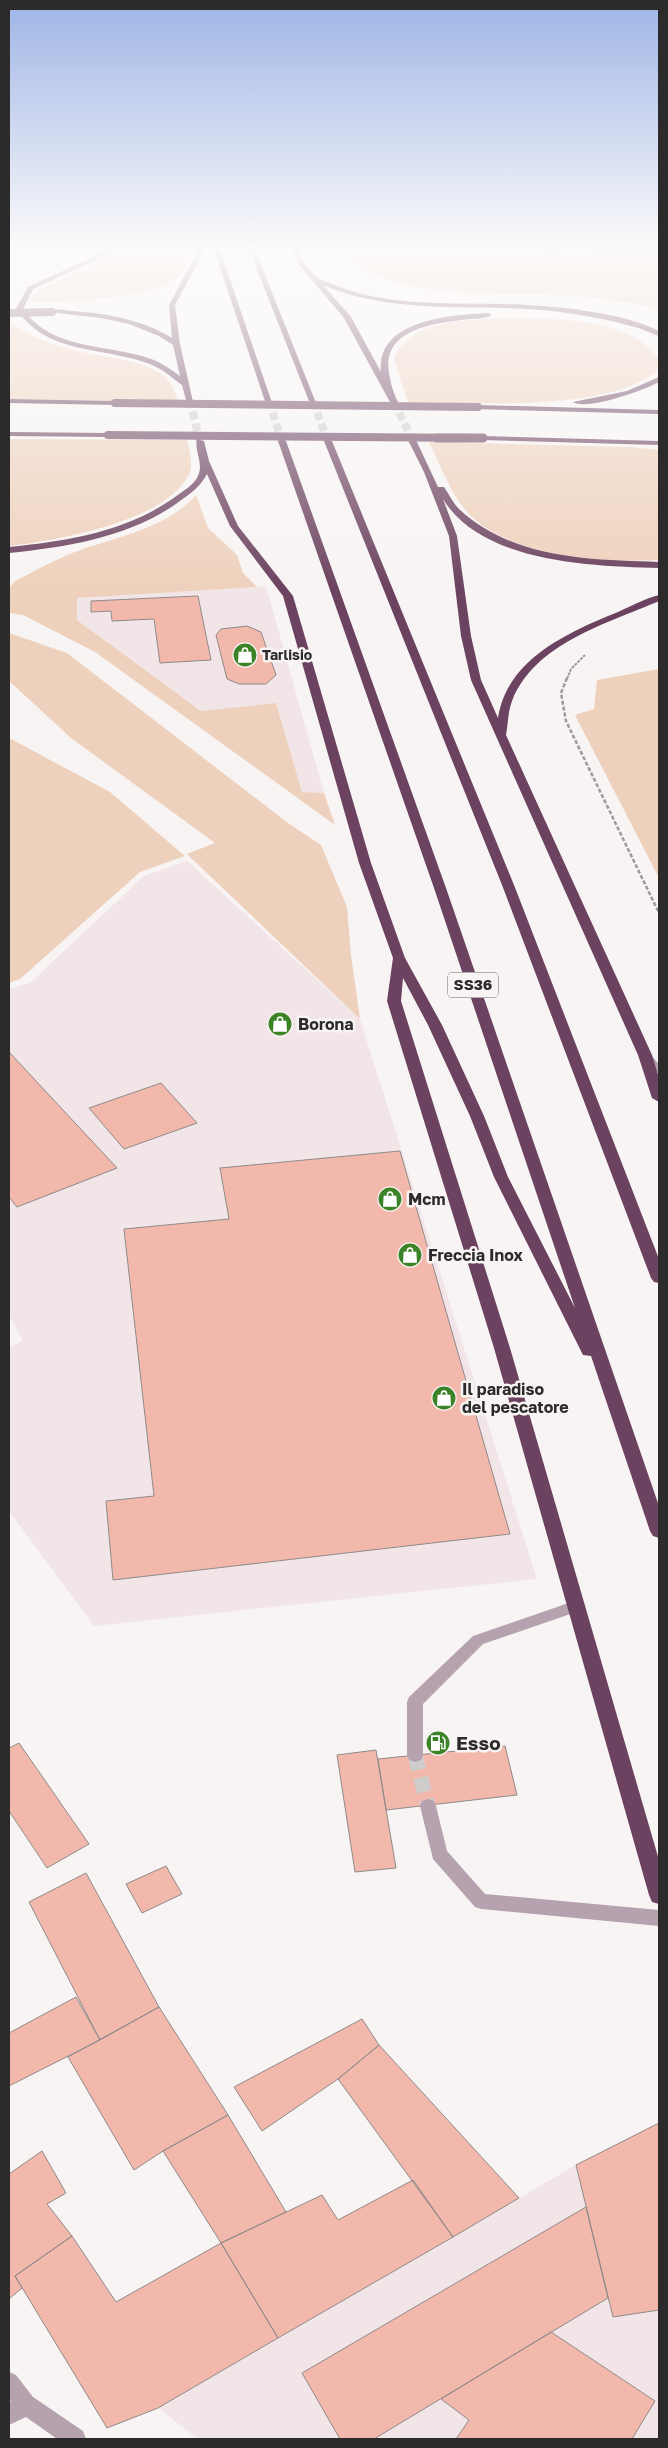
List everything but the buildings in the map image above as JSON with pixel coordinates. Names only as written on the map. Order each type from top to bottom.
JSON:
[{"type":"highway","points":[[149,361],[186,384]]},
{"type":"highway","points":[[180,361],[190,400]]},
{"type":"highway","points":[[255,361],[269,401]]},
{"type":"highway","points":[[297,361],[313,401]]},
{"type":"highway","points":[[372,361],[394,402]]},
{"type":"highway","points":[[384,361],[383,366],[388,389]]},
{"type":"highway","points":[[508,408],[588,401],[625,395],[649,386],[659,379]]},
{"type":"highway","points":[[9,401],[478,407],[659,412]]},
{"type":"highway","points":[[9,434],[483,438],[659,443]]},
{"type":"highway","points":[[200,440],[205,461],[234,526],[288,596],[365,863],[399,958],[434,1025],[473,1107],[501,1177],[614,1402]]},
{"type":"highway","name":"SS36","points":[[282,441],[443,897],[659,1531]]},
{"type":"highway","points":[[328,441],[512,894],[659,1278]]},
{"type":"highway","points":[[413,442],[428,472],[453,536],[466,636],[476,680],[645,1055],[659,1098]]},
{"type":"highway","points":[[9,550],[87,538],[134,524],[170,506],[191,488],[202,477],[205,461]]},
{"type":"highway","points":[[428,472],[455,510],[472,524],[498,539],[534,552],[571,560],[616,565],[659,566]]},
{"type":"highway","points":[[501,738],[506,702],[525,672],[539,656],[576,633],[659,598]]},
{"type":"highway","points":[[399,958],[394,1001],[505,1358],[659,1895]]},
{"type":"street","points":[[645,1055],[659,1070]]},
{"type":"street","points":[[415,1755],[415,1702],[478,1640],[577,1606]]},
{"type":"street","points":[[428,1806],[440,1854],[482,1902],[659,1918]]},
{"type":"street","points":[[9,2382],[18,2410],[75,2439]]},
{"type":"path","points":[[592,649],[572,669],[561,693],[566,721],[659,912]]},
{"type":"shaded area","points":[[9,361],[129,361],[153,369],[169,381],[178,400],[110,401],[9,399]]},
{"type":"shaded area","points":[[395,361],[659,361],[657,371],[635,384],[607,393],[574,399],[502,403],[408,402]]},
{"type":"shaded area","points":[[9,439],[187,440],[191,466],[189,474],[177,490],[158,504],[135,516],[81,533],[9,546]]},
{"type":"shaded area","points":[[429,442],[631,447],[659,450],[659,560],[612,560],[560,554],[510,540],[488,529],[470,515],[457,499]]},
{"type":"shaded area","points":[[196,495],[208,528],[237,555],[243,573],[257,587],[77,598],[77,620],[201,711],[276,703],[302,792],[324,793],[335,825],[95,652],[23,615],[9,613],[9,588],[15,581],[67,555],[155,524],[184,507]]},
{"type":"shaded area","points":[[266,586],[324,793],[302,792],[276,703],[201,711],[77,620],[76,598]]},
{"type":"shaded area","points":[[9,633],[67,653],[288,823],[321,845],[347,907],[351,955],[360,1019],[187,854],[215,843],[71,738],[9,681]]},
{"type":"shaded area","points":[[659,669],[659,878],[575,715],[594,709],[597,680]]},
{"type":"shaded area","points":[[9,738],[110,792],[185,856],[140,872],[20,979],[9,983]]},
{"type":"shaded area","points":[[187,861],[360,1019],[537,1579],[94,1626],[9,1511],[9,1347],[23,1341],[9,1315],[9,989],[30,983],[144,876]]},
{"type":"shaded area","points":[[659,2123],[659,2439],[198,2439],[158,2408],[576,2165]]},
{"type":"tunnel","points":[[190,400],[199,439]]},
{"type":"tunnel","points":[[269,401],[281,439]]},
{"type":"tunnel","points":[[313,401],[327,439]]},
{"type":"tunnel","points":[[394,402],[412,439]]},
{"type":"tunnel","points":[[411,438],[413,442]]},
{"type":"tunnel","points":[[415,1755],[428,1806]]},
{"type":"place","name":"Tarlisio","points":[[245,655]]},
{"type":"place","name":"Borona","points":[[280,1024]]},
{"type":"place","name":"Mcm","points":[[390,1199]]},
{"type":"place","name":"Freccia Inox","points":[[410,1255]]},
{"type":"place","name":"Il paradiso del pescatore","points":[[444,1398]]},
{"type":"place","name":"Esso","points":[[438,1743]]}]
